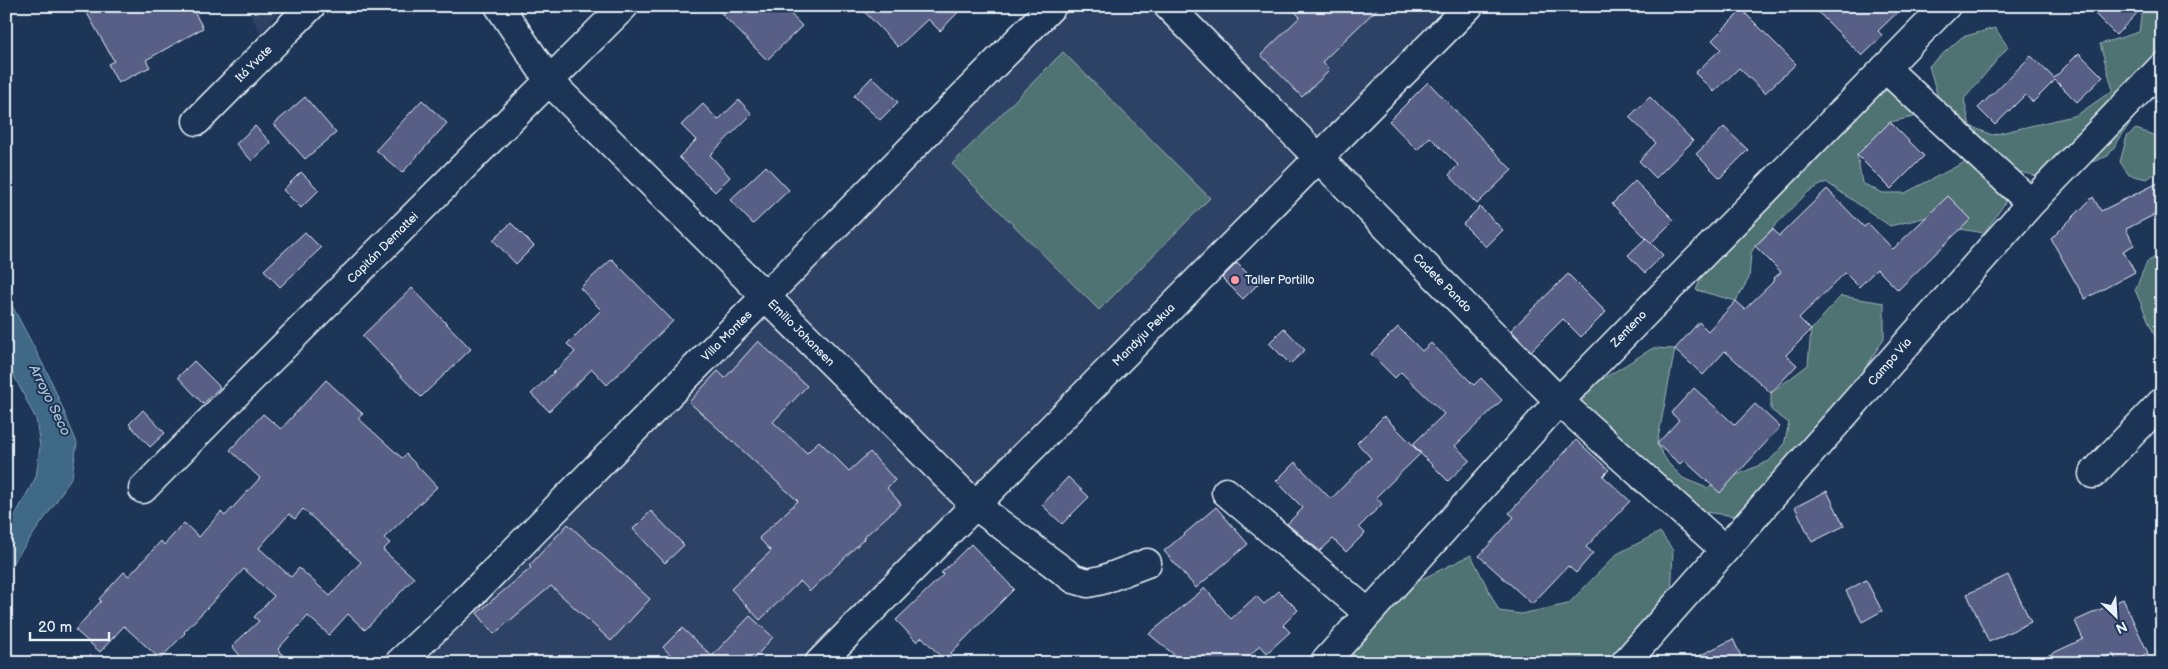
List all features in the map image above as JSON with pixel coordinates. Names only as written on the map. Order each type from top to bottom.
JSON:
[{"type":"street","name":"Itá Yvate","points":[[197,121],[311,6]]},
{"type":"street","name":"Emilio Johansen","points":[[499,6],[550,82],[976,506],[1074,579],[1088,583],[1102,580],[1147,563]]},
{"type":"street","name":"Capitán Demattei","points":[[143,489],[240,389],[550,82],[624,6]]},
{"type":"street","name":"Villa Montes","points":[[398,663],[465,601],[1052,6]]},
{"type":"street","name":"Cadete Pando","points":[[1168,6],[1560,401],[1725,550]]},
{"type":"street","name":"Mandyju Pekua","points":[[819,663],[1469,6]]},
{"type":"street","name":"Zenteno","points":[[1325,662],[1368,612],[1560,401],[1946,6]]},
{"type":"street","name":"Campo Via","points":[[1625,663],[2031,203],[2162,67]]},
{"type":"street","points":[[1885,68],[2031,203]]},
{"type":"street","points":[[2093,474],[2162,402]]},
{"type":"street","points":[[1226,492],[1368,612]]},
{"type":"shaded area","points":[[245,6],[284,6],[261,33]]},
{"type":"shaded area","points":[[1052,6],[1446,6],[801,663],[403,663]]},
{"type":"green space","points":[[2139,6],[2162,6],[2162,75],[2108,156],[2046,179],[1996,165],[2014,190],[1984,233],[1960,229],[1936,215],[1890,226],[1826,182],[1808,192],[1755,246],[1751,253],[1749,278],[1736,301],[1696,290],[1712,251],[1806,172],[1874,95],[1899,86],[1923,95],[1914,117],[1890,122],[1857,155],[1862,183],[1883,193],[1905,193],[1965,162],[1989,163],[1948,132],[1929,66],[1962,37],[1995,28],[2008,47],[1964,99],[1970,126],[1992,135],[2077,115],[2113,90],[2100,44],[2139,32],[2142,9]]},
{"type":"green space","points":[[1063,52],[1210,198],[1099,310],[952,164]]},
{"type":"green space","points":[[2136,129],[2162,138],[2162,169],[2147,179],[2129,175],[2120,162],[2127,136]]},
{"type":"green space","points":[[2162,253],[2162,352],[2135,290],[2147,262]]},
{"type":"green space","points":[[1841,296],[1884,303],[1884,338],[1818,447],[1751,518],[1657,506],[1634,490],[1588,431],[1581,403],[1593,385],[1653,348],[1675,349],[1657,444],[1668,463],[1683,478],[1707,488],[1769,461],[1784,445],[1789,423],[1771,410],[1771,393],[1808,365],[1811,330]]},
{"type":"green space","points":[[1660,532],[1673,550],[1671,600],[1618,663],[1360,663],[1346,646],[1342,618],[1471,555],[1499,611],[1521,614],[1568,604],[1617,554]]},
{"type":"water","name":"Arroyo Seco","points":[[6,294],[49,376],[77,443],[72,476],[52,508],[6,572],[6,532],[36,477],[40,447],[36,419],[6,360]]},
{"type":"building","points":[[83,6],[191,6],[203,28],[146,60],[150,67],[118,83],[108,64],[114,61]]},
{"type":"building","points":[[714,6],[783,6],[802,26],[767,60]]},
{"type":"building","points":[[859,6],[964,6],[940,31],[928,19],[898,47]]},
{"type":"building","points":[[1289,6],[1380,6],[1322,62],[1330,70],[1302,97],[1261,55],[1300,17]]},
{"type":"building","points":[[1812,6],[1904,6],[1878,31],[1883,36],[1862,56]]},
{"type":"building","points":[[2087,6],[2144,6],[2116,35]]},
{"type":"building","points":[[1742,10],[1796,64],[1765,93],[1739,68],[1714,92],[1695,73],[1721,49],[1712,40]]},
{"type":"building","points":[[2079,53],[2103,77],[2077,102],[2055,80],[2033,102],[2025,95],[1995,125],[1978,108],[2031,56],[2054,78]]},
{"type":"building","points":[[872,77],[898,102],[880,120],[854,96]]},
{"type":"building","points":[[1428,82],[1512,170],[1477,204],[1449,175],[1458,165],[1430,137],[1417,150],[1389,121]]},
{"type":"building","points":[[305,97],[336,133],[305,159],[274,124]]},
{"type":"building","points":[[1650,97],[1693,141],[1656,178],[1639,161],[1656,143],[1629,117]]},
{"type":"building","points":[[422,100],[447,123],[402,173],[376,150]]},
{"type":"building","points":[[739,100],[752,114],[710,155],[730,177],[715,192],[679,157],[696,140],[681,125],[703,104],[718,120]]},
{"type":"building","points":[[1890,122],[1924,156],[1891,189],[1857,155]]},
{"type":"building","points":[[255,126],[271,143],[252,161],[236,144]]},
{"type":"building","points":[[1724,127],[1748,150],[1720,178],[1696,154]]},
{"type":"building","points":[[766,166],[789,190],[753,224],[730,200]]},
{"type":"building","points":[[301,172],[319,190],[301,208],[283,190]]},
{"type":"building","points":[[1635,181],[1674,220],[1651,243],[1612,204]]},
{"type":"building","points":[[2162,181],[2162,211],[2126,229],[2134,245],[2123,251],[2135,272],[2085,299],[2051,239],[2093,197],[2101,211]]},
{"type":"building","points":[[1827,189],[1864,227],[1868,223],[1893,249],[1948,196],[1971,219],[1898,290],[1877,269],[1859,287],[1845,273],[1799,318],[1811,330],[1786,355],[1797,365],[1771,393],[1725,351],[1703,375],[1675,349],[1699,322],[1708,331],[1736,301],[1745,309],[1775,280],[1774,278],[1781,272],[1755,246],[1773,229],[1779,236]]},
{"type":"building","points":[[1480,207],[1503,230],[1486,247],[1463,224]]},
{"type":"building","points":[[511,223],[534,246],[516,264],[493,240]]},
{"type":"building","points":[[305,232],[321,248],[280,287],[264,270]]},
{"type":"building","points":[[1646,238],[1663,255],[1645,273],[1628,255]]},
{"type":"building","points":[[612,259],[673,321],[607,385],[592,369],[549,411],[531,394],[575,352],[567,344],[601,310],[580,288]]},
{"type":"building","points":[[1237,263],[1258,284],[1243,299],[1222,278]]},
{"type":"building","points":[[1568,274],[1606,312],[1581,337],[1563,319],[1531,351],[1511,330]]},
{"type":"building","points":[[412,288],[471,349],[421,397],[362,336]]},
{"type":"building","points":[[1398,327],[1422,351],[1431,343],[1474,385],[1481,378],[1502,400],[1455,446],[1470,460],[1448,481],[1412,445],[1444,414],[1401,372],[1395,378],[1371,354]]},
{"type":"building","points":[[1284,328],[1305,350],[1290,364],[1269,343]]},
{"type":"building","points":[[758,341],[807,386],[773,422],[807,453],[819,441],[849,471],[870,452],[895,480],[887,488],[901,504],[863,538],[810,591],[800,581],[760,620],[731,589],[771,551],[759,538],[798,501],[689,402],[718,371],[725,378]]},
{"type":"building","points":[[194,361],[220,387],[203,404],[178,377]]},
{"type":"building","points":[[326,380],[363,414],[358,418],[402,458],[406,454],[437,487],[384,538],[390,543],[383,550],[414,578],[365,630],[348,614],[329,635],[308,616],[278,649],[290,663],[246,663],[232,646],[259,621],[254,617],[274,596],[244,569],[160,659],[124,626],[100,652],[75,630],[101,601],[99,599],[124,572],[129,576],[161,541],[164,545],[184,523],[199,537],[221,512],[225,516],[260,478],[230,450],[263,414],[281,429]],"holes":[[[303,509],[361,562],[330,596],[299,568],[291,577],[259,548],[289,514],[295,519]]]},
{"type":"building","points":[[1694,388],[1735,425],[1755,404],[1780,427],[1720,493],[1684,460],[1680,464],[1657,444],[1679,420],[1671,413]]},
{"type":"building","points":[[143,410],[165,433],[150,447],[129,424]]},
{"type":"building","points":[[1384,416],[1421,453],[1376,497],[1382,504],[1359,527],[1365,533],[1346,552],[1333,539],[1320,551],[1287,524],[1303,508],[1276,481],[1295,462],[1331,499],[1371,458],[1357,443]]},
{"type":"building","points":[[1576,440],[1609,470],[1603,476],[1630,501],[1586,547],[1593,553],[1576,573],[1568,566],[1532,604],[1479,556],[1514,517],[1509,513]]},
{"type":"building","points":[[1068,477],[1089,497],[1062,524],[1042,505]]},
{"type":"building","points":[[1827,491],[1844,526],[1812,542],[1795,507]]},
{"type":"building","points":[[1216,507],[1248,544],[1196,588],[1164,551]]},
{"type":"building","points":[[651,511],[684,545],[665,563],[633,529]]},
{"type":"building","points":[[568,524],[650,599],[611,641],[551,586],[494,634],[477,613],[531,568],[529,566]]},
{"type":"building","points":[[971,544],[1014,589],[944,660],[922,637],[917,642],[896,620],[944,574],[941,573]]},
{"type":"building","points":[[2008,575],[2031,622],[1989,642],[1967,594]]},
{"type":"building","points":[[1866,580],[1882,611],[1862,622],[1846,591]]},
{"type":"building","points":[[1205,588],[1231,619],[1256,596],[1264,604],[1279,591],[1298,610],[1283,625],[1290,632],[1267,653],[1260,645],[1243,663],[1184,663],[1149,634]]},
{"type":"building","points":[[2123,599],[2148,653],[2127,663],[2117,663],[2113,654],[2094,663],[2032,663],[2083,639],[2075,621]]},
{"type":"building","points":[[750,616],[773,637],[750,663],[678,663],[663,647],[682,628],[712,656]]},
{"type":"building","points":[[1733,639],[1744,663],[1685,663]]},
{"type":"place","name":"Taller Portillo","points":[[1235,280]]}]
